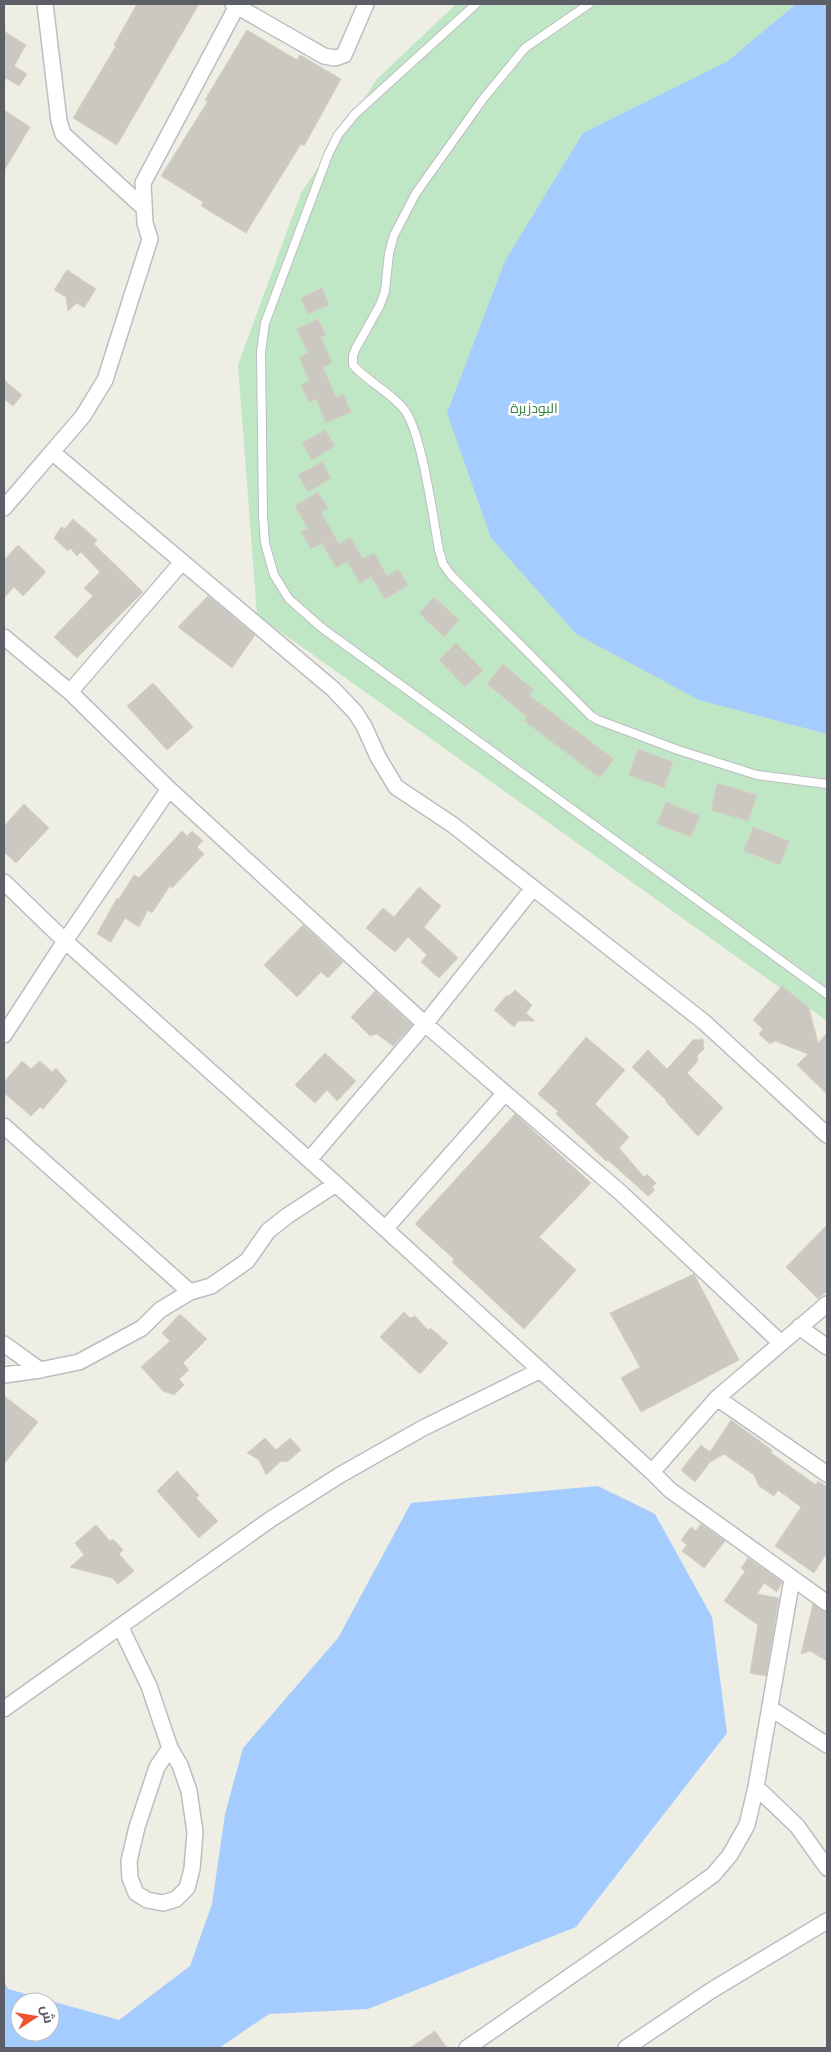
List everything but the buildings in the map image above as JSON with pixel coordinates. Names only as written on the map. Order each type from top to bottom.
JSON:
[{"type":"street","points":[[45,4],[59,121],[63,134],[144,208]]},
{"type":"street","points":[[4,508],[84,416],[105,380],[150,239],[144,208],[143,182],[235,5],[324,56],[335,58],[344,55],[366,4]]},
{"type":"street","points":[[52,452],[333,688],[355,712],[364,726],[378,757],[396,787],[454,825],[704,1022],[827,1135]]},
{"type":"street","points":[[70,692],[182,562]]},
{"type":"street","points":[[4,637],[70,692],[169,789],[425,1024],[621,1193],[781,1343]]},
{"type":"street","points":[[4,1035],[65,941],[169,789]]},
{"type":"street","points":[[4,882],[65,941],[541,1370],[670,1490],[827,1603]]},
{"type":"street","points":[[309,1160],[425,1024],[534,888]]},
{"type":"street","points":[[385,1229],[504,1093]]},
{"type":"street","points":[[4,1126],[190,1292]]},
{"type":"street","points":[[4,1375],[79,1362],[142,1328],[160,1310],[190,1292],[211,1286],[247,1261],[268,1231],[287,1216],[336,1184]]},
{"type":"street","points":[[652,1472],[717,1398],[827,1304]]},
{"type":"street","points":[[799,1327],[827,1348]]},
{"type":"street","points":[[4,1344],[40,1370]]},
{"type":"street","points":[[4,1709],[271,1520],[340,1475],[423,1428],[541,1370]]},
{"type":"street","points":[[717,1398],[827,1474]]},
{"type":"street","points":[[475,2046],[713,1875],[730,1855],[746,1825],[756,1787],[792,1579]]},
{"type":"street","points":[[121,1628],[149,1686],[170,1748],[180,1765],[189,1791],[195,1832],[192,1869],[186,1888],[176,1899],[162,1903],[147,1900],[136,1893],[130,1878],[128,1861],[157,1767],[170,1748]]},
{"type":"street","points":[[770,1708],[827,1745]]},
{"type":"street","points":[[756,1787],[797,1826],[827,1868]]},
{"type":"street","points":[[626,2048],[712,1990],[827,1921]]},
{"type":"lane","points":[[476,4],[355,114],[338,135],[328,155],[264,323],[261,352],[263,515],[265,543],[274,575],[289,599],[322,628],[827,994]]},
{"type":"lane","points":[[589,4],[525,48],[483,99],[416,193],[394,235],[389,253],[385,291],[380,305],[356,348],[353,355],[353,365],[367,378],[385,389],[405,409],[410,418],[422,460],[443,564],[451,575],[591,716],[678,750],[757,775],[827,784]]},
{"type":"green space","name":"البودزيرة","points":[[456,4],[827,4],[827,1021],[257,615],[238,365],[301,193],[377,79]]},
{"type":"water","points":[[796,4],[827,4],[827,734],[699,700],[576,634],[491,538],[447,413],[505,261],[583,133],[728,61]]},
{"type":"water","points":[[598,1486],[655,1514],[712,1617],[727,1733],[576,1927],[368,2009],[269,2014],[219,2048],[4,2048],[4,1981],[8,1989],[19,1992],[10,1992],[10,2042],[60,2042],[60,2004],[119,2020],[190,1966],[212,1904],[225,1814],[243,1748],[338,1638],[411,1503]]}]
